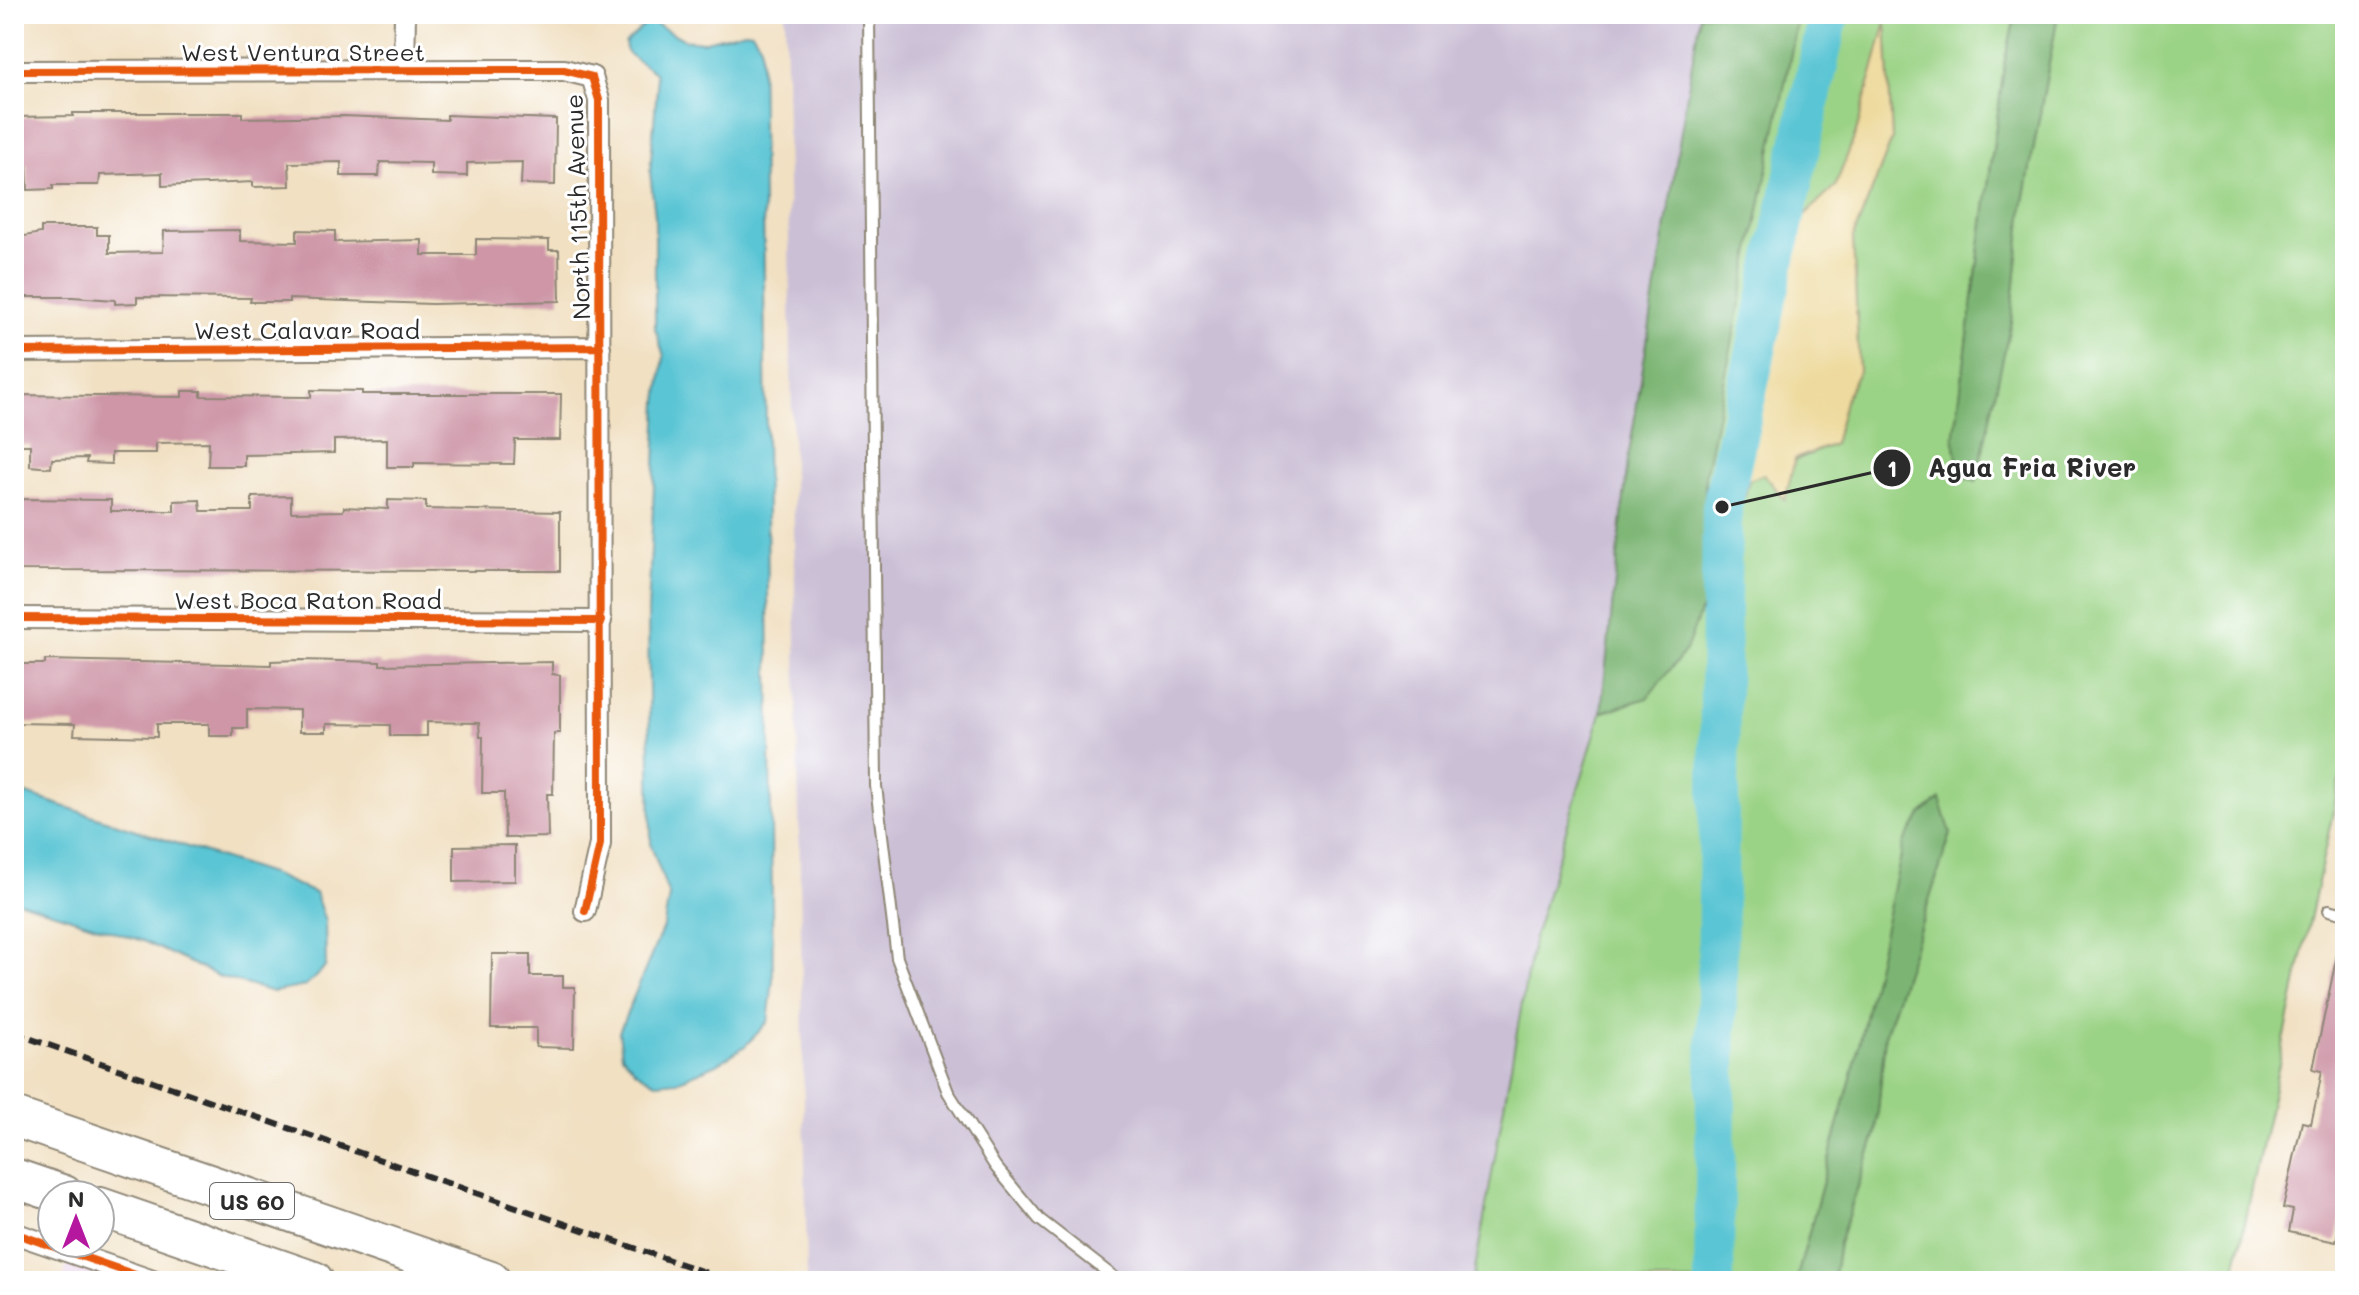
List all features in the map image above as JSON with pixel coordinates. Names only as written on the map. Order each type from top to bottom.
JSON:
[{"type":"highway","name":"US 60","points":[[14,1117],[491,1281]]},
{"type":"highway","points":[[14,1178],[36,1185]]},
{"type":"highway","name":"US 60","points":[[116,1213],[314,1281]]},
{"type":"street","points":[[404,70],[405,14]]},
{"type":"street","name":"West Ventura Street","points":[[14,71],[564,70],[592,77]]},
{"type":"street","name":"North 115th Avenue","points":[[585,911],[600,844],[599,100],[592,77]]},
{"type":"street","name":"West Calavar Road","points":[[14,351],[600,347]]},
{"type":"street","name":"West Boca Raton Road","points":[[14,618],[601,621]]},
{"type":"street","points":[[14,1233],[153,1281]]},
{"type":"lane","points":[[869,14],[876,786],[897,958],[948,1092],[995,1166],[1039,1219],[1119,1281]]},
{"type":"lane","points":[[2329,910],[2345,914]]},
{"type":"shaded area","points":[[785,14],[1700,14],[1628,460],[1601,712],[1533,941],[1473,1281],[807,1281]]},
{"type":"shaded area","points":[[69,1259],[129,1281],[62,1281]]},
{"type":"green space","points":[[1700,14],[1799,14],[1705,477],[1704,602],[1686,650],[1647,698],[1601,712],[1628,460]]},
{"type":"green space","points":[[1799,14],[2016,14],[2005,60],[1954,440],[1960,476],[2011,321],[2023,207],[2058,14],[2345,14],[2345,756],[2234,1274],[2223,1274],[2221,1281],[1833,1281],[1839,1243],[1876,1133],[1885,1035],[1951,834],[1854,1067],[1796,1281],[1473,1281],[1533,941],[1601,713],[1647,698],[1704,602],[1704,477]],"holes":[[[1886,25],[1892,139],[1853,238],[1859,371],[1846,397],[1834,444],[1749,480],[1747,337],[1760,257],[1835,187],[1856,133]]]},
{"type":"green space","points":[[2016,14],[2058,14],[2023,207],[2011,321],[1976,482],[1960,476],[1954,440],[2005,60]]},
{"type":"green space","points":[[1940,799],[1951,833],[1885,1035],[1876,1133],[1839,1243],[1833,1281],[1796,1281],[1854,1067],[1904,842],[1922,814]]},
{"type":"sand","points":[[1886,22],[1892,139],[1853,238],[1859,371],[1846,397],[1834,444],[1795,459],[1785,500],[1764,474],[1749,480],[1745,496],[1715,490],[1760,257],[1835,187],[1856,133]]},
{"type":"water","points":[[654,23],[685,40],[702,42],[752,32],[761,45],[773,980],[768,1022],[745,1046],[717,1064],[677,1081],[656,1083],[636,1071],[622,1055],[619,1032],[664,925],[669,896],[651,845],[648,612],[658,401],[664,356],[655,328],[655,216],[650,172],[657,87],[655,73],[627,53],[625,43],[646,24]]},
{"type":"water","points":[[14,790],[276,876],[315,893],[325,921],[326,966],[306,986],[273,992],[220,977],[143,941],[14,900]]},
{"type":"building","points":[[73,113],[242,113],[242,118],[343,116],[447,120],[447,115],[556,119],[555,185],[521,184],[522,162],[467,163],[467,176],[431,175],[431,163],[380,162],[379,176],[341,176],[341,162],[289,163],[290,186],[253,187],[253,182],[162,186],[162,173],[100,175],[99,185],[53,185],[53,189],[28,190],[27,166],[14,166],[14,117],[73,116]]},
{"type":"building","points":[[41,227],[97,227],[97,235],[109,235],[109,253],[163,252],[164,231],[240,230],[240,241],[297,242],[297,230],[335,231],[335,242],[422,240],[422,255],[476,255],[476,239],[549,240],[549,250],[559,250],[560,301],[432,304],[137,297],[137,303],[115,304],[115,300],[72,297],[14,297],[14,238],[41,233]]},
{"type":"building","points":[[311,390],[362,391],[362,394],[561,394],[560,440],[515,440],[514,464],[414,463],[414,467],[387,467],[387,439],[334,440],[334,453],[244,455],[244,466],[208,466],[209,442],[156,443],[156,453],[111,453],[111,464],[86,463],[87,458],[52,459],[51,468],[30,466],[30,445],[14,445],[14,395],[182,397],[182,391],[201,391],[201,396],[311,397]]},
{"type":"building","points":[[291,496],[291,512],[343,511],[344,507],[388,509],[388,500],[426,501],[426,509],[560,512],[560,571],[14,570],[14,499],[111,500],[111,511],[174,511],[174,501],[200,500],[201,511],[252,511],[252,497]]},
{"type":"building","points":[[45,660],[271,665],[271,661],[300,660],[380,662],[380,665],[552,662],[552,674],[560,675],[560,733],[554,733],[553,794],[547,794],[548,837],[505,838],[504,793],[482,793],[483,737],[480,737],[479,723],[427,722],[427,736],[390,736],[390,725],[326,724],[326,732],[299,732],[299,710],[247,709],[247,728],[233,728],[233,736],[209,736],[209,724],[157,724],[157,737],[74,735],[75,724],[14,723],[14,664],[45,664]]},
{"type":"building","points":[[515,845],[515,881],[454,882],[454,846]]},
{"type":"building","points":[[492,954],[530,954],[530,976],[563,976],[563,987],[575,987],[574,1048],[536,1047],[536,1028],[491,1028]]},
{"type":"building","points":[[2337,955],[2345,956],[2345,1200],[2336,1242],[2289,1232],[2293,1210],[2283,1208],[2302,1122],[2311,1124],[2318,1092],[2322,1071],[2313,1069]]},
{"type":"waterway","points":[[1714,1281],[1722,507],[1829,14]]},
{"type":"railway","points":[[14,1033],[730,1281]]},
{"type":"cycle path","points":[[14,71],[564,70],[592,77],[599,100],[600,844],[585,911]]},
{"type":"cycle path","points":[[14,351],[600,347]]},
{"type":"cycle path","points":[[14,618],[601,621]]},
{"type":"cycle path","points":[[14,1233],[153,1281]]},
{"type":"place","name":"Agua Fria River","points":[[1722,507]]}]
